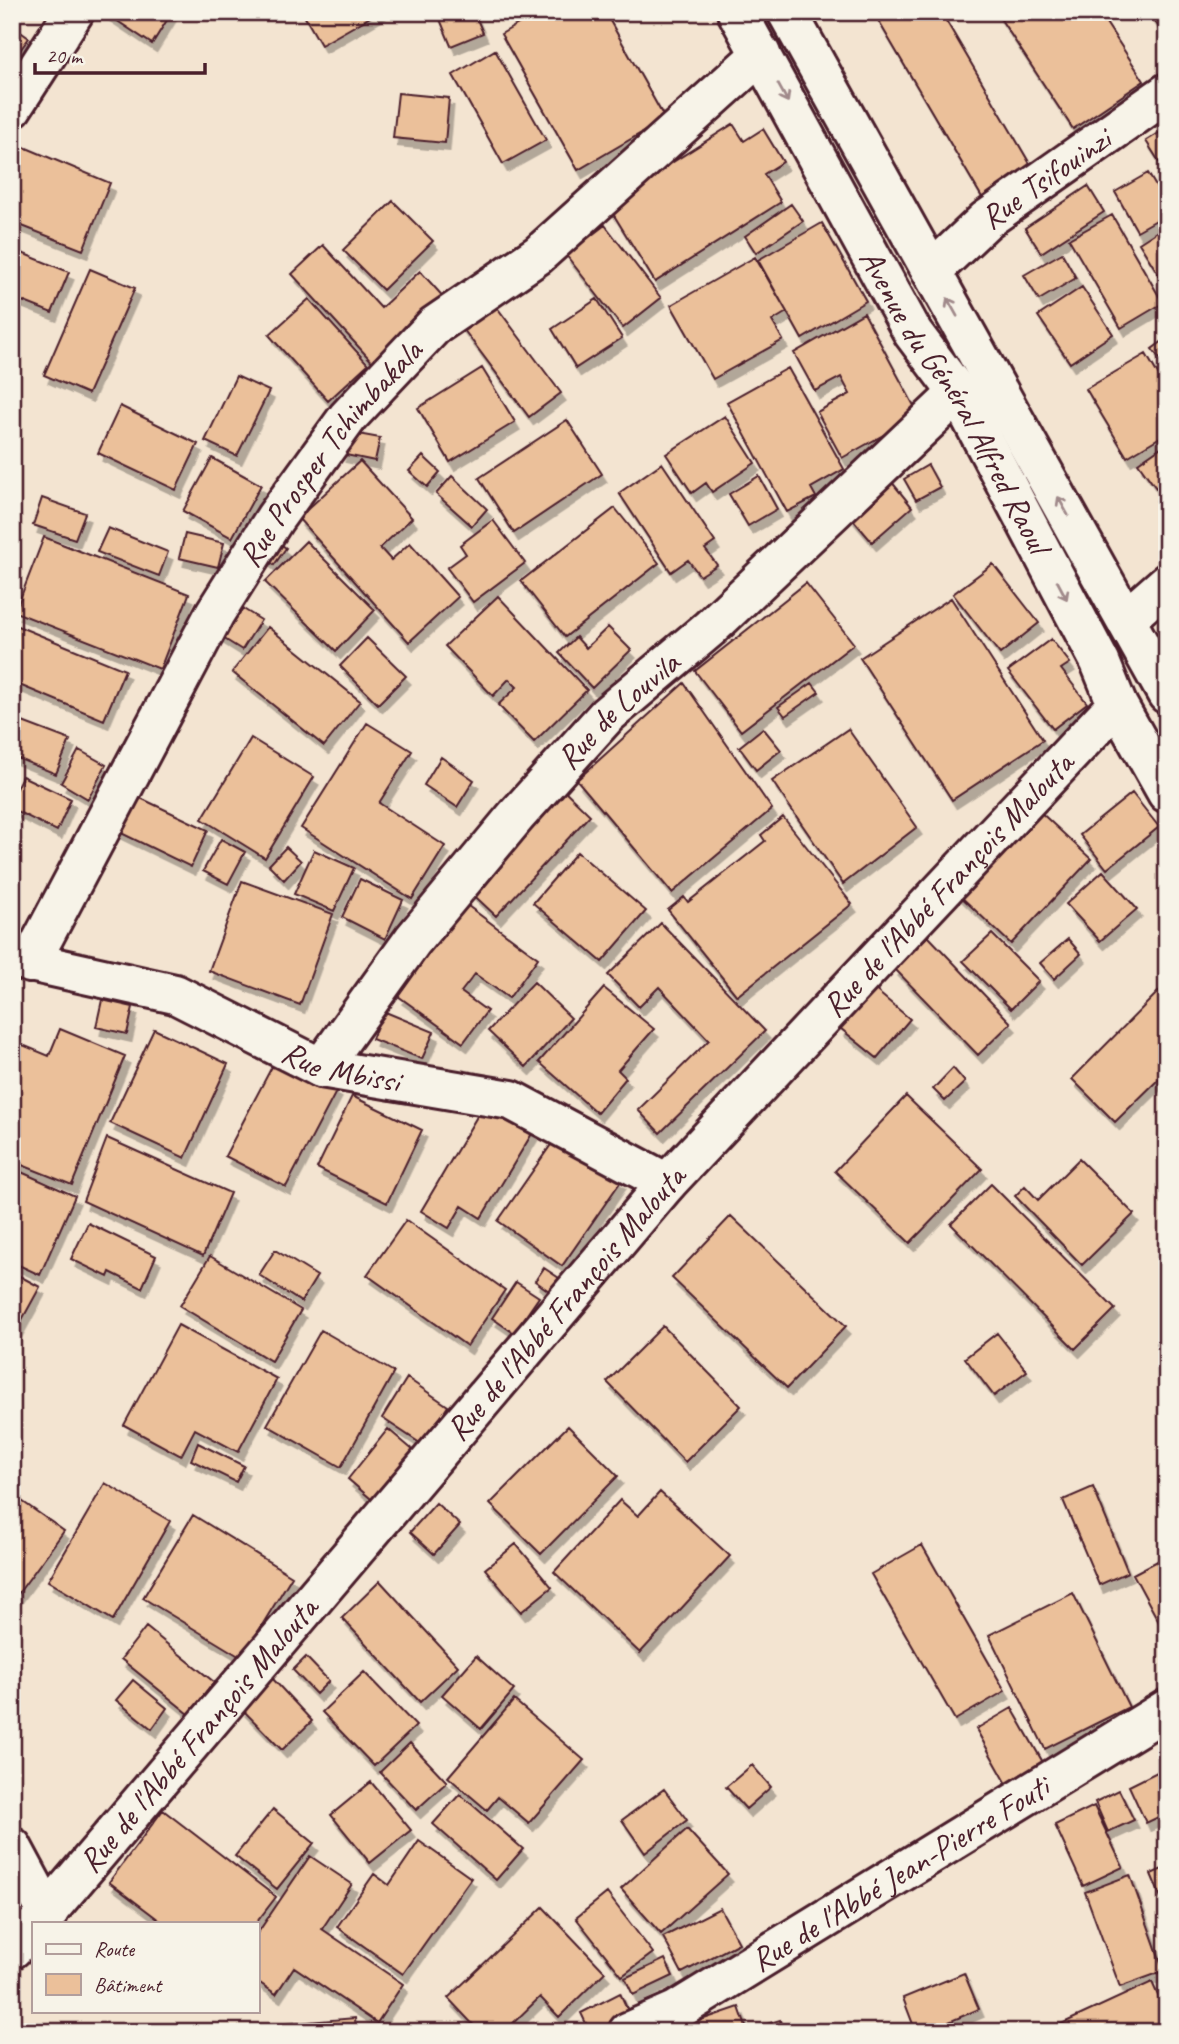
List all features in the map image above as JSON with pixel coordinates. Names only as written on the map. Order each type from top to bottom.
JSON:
[{"type":"street","points":[[12,107],[74,12]]},
{"type":"street","name":"Avenue du Général Alfred Raoul","points":[[737,12],[913,332],[958,393],[1100,662],[1117,704],[1167,793]]},
{"type":"street","points":[[787,12],[1167,694]]},
{"type":"street","name":"Rue Prosper Tchimbakala","points":[[21,961],[215,613],[275,518],[348,417],[434,326],[538,255],[761,54]]},
{"type":"street","name":"Rue Tsifouinzi","points":[[932,271],[986,219],[1167,93]]},
{"type":"street","name":"Rue de Louvila","points":[[321,1068],[413,940],[516,816],[607,715],[710,628],[958,393]]},
{"type":"street","points":[[1126,619],[1167,583]]},
{"type":"street","name":"Rue de l'Abbé François Malouta","points":[[40,1922],[667,1183],[1117,704]]},
{"type":"street","name":"Rue Mbissi","points":[[21,961],[175,995],[321,1068],[511,1100],[667,1183]]},
{"type":"street","name":"Rue de l'Abbé Jean-Pierre Fouti","points":[[628,2032],[676,2011],[1167,1709]]},
{"type":"street","points":[[12,1847],[40,1922]]},
{"type":"street","name":"Rue de l'Abbé François Malouta","points":[[12,1948],[32,1929]]},
{"type":"building","points":[[104,12],[172,12],[152,44]]},
{"type":"building","points":[[302,12],[379,12],[321,45]]},
{"type":"building","points":[[437,12],[474,12],[483,33],[451,46]]},
{"type":"building","points":[[539,12],[605,12],[665,119],[578,170],[501,34]]},
{"type":"building","points":[[895,12],[941,12],[1033,169],[983,199],[879,22]]},
{"type":"building","points":[[996,12],[1099,12],[1144,81],[1073,129]]},
{"type":"building","points":[[1148,12],[1167,12],[1166,37]]},
{"type":"building","points":[[12,26],[29,38],[12,61]]},
{"type":"building","points":[[495,50],[546,140],[503,164],[453,75]]},
{"type":"building","points":[[398,93],[449,98],[445,143],[393,138]]},
{"type":"building","points":[[733,124],[744,141],[763,129],[783,162],[764,174],[781,202],[655,282],[607,204]]},
{"type":"building","points":[[1167,128],[1167,174],[1146,141]]},
{"type":"building","points":[[17,144],[110,183],[83,250],[12,222],[12,155]]},
{"type":"building","points":[[1148,173],[1167,205],[1167,214],[1137,231],[1115,192]]},
{"type":"building","points":[[1088,186],[1104,212],[1041,253],[1025,228]]},
{"type":"building","points":[[393,201],[433,241],[383,290],[343,250]]},
{"type":"building","points":[[791,204],[803,221],[756,253],[745,236]]},
{"type":"building","points":[[1112,215],[1163,303],[1121,328],[1069,239]]},
{"type":"building","points":[[822,223],[866,301],[802,339],[758,260]]},
{"type":"building","points":[[605,225],[661,298],[623,328],[566,255]]},
{"type":"building","points":[[1167,225],[1167,288],[1139,243]]},
{"type":"building","points":[[323,245],[381,308],[420,271],[447,301],[376,366],[292,274]]},
{"type":"building","points":[[12,249],[69,272],[52,313],[12,297]]},
{"type":"building","points":[[1062,253],[1076,278],[1039,300],[1024,275]]},
{"type":"building","points":[[755,257],[787,312],[772,321],[783,340],[713,379],[671,305]]},
{"type":"building","points":[[90,269],[135,288],[88,394],[44,375]]},
{"type":"building","points":[[1082,287],[1113,334],[1070,363],[1038,316]]},
{"type":"building","points":[[490,298],[561,393],[529,417],[458,322]]},
{"type":"building","points":[[309,299],[368,364],[328,401],[269,335]]},
{"type":"building","points":[[597,299],[622,338],[576,368],[552,329]]},
{"type":"building","points":[[864,313],[919,415],[842,458],[817,412],[850,394],[841,377],[815,391],[794,353]]},
{"type":"building","points":[[1167,338],[1167,368],[1152,349]]},
{"type":"building","points":[[1146,354],[1167,390],[1167,433],[1127,457],[1086,389]]},
{"type":"building","points":[[482,368],[515,422],[450,462],[418,408]]},
{"type":"building","points":[[788,368],[844,469],[811,488],[816,497],[787,512],[727,402]]},
{"type":"building","points":[[236,376],[269,391],[237,456],[205,441]]},
{"type":"building","points":[[120,406],[198,444],[176,490],[98,453]]},
{"type":"building","points":[[725,416],[755,463],[712,492],[706,483],[692,493],[666,454]]},
{"type":"building","points":[[567,420],[602,474],[514,533],[479,478]]},
{"type":"building","points":[[347,432],[380,438],[375,461],[341,454]]},
{"type":"building","points":[[1167,443],[1167,480],[1156,488],[1138,463]]},
{"type":"building","points":[[423,456],[440,472],[427,487],[409,471]]},
{"type":"building","points":[[212,458],[261,485],[232,538],[183,511]]},
{"type":"building","points":[[360,461],[412,518],[380,548],[391,560],[410,543],[458,597],[409,642],[298,518]]},
{"type":"building","points":[[662,463],[715,542],[705,549],[717,565],[700,576],[688,560],[671,572],[619,493]]},
{"type":"building","points":[[928,465],[940,487],[916,500],[904,479]]},
{"type":"building","points":[[452,476],[487,509],[472,526],[436,494]]},
{"type":"building","points":[[759,476],[777,509],[748,526],[729,494]]},
{"type":"building","points":[[891,481],[912,507],[872,542],[850,516]]},
{"type":"building","points":[[1167,494],[1167,515],[1157,501]]},
{"type":"building","points":[[42,498],[85,513],[75,539],[33,525]]},
{"type":"building","points":[[615,508],[659,563],[565,637],[521,581]]},
{"type":"building","points":[[493,520],[525,563],[473,602],[447,568],[466,554],[460,545]]},
{"type":"building","points":[[108,528],[168,552],[159,576],[97,552]]},
{"type":"building","points":[[185,534],[224,543],[218,567],[179,558]]},
{"type":"building","points":[[44,537],[189,594],[160,669],[15,612]]},
{"type":"building","points":[[271,537],[286,548],[274,565],[259,554]]},
{"type":"building","points":[[306,541],[375,610],[336,651],[265,582]]},
{"type":"building","points":[[993,564],[1039,623],[1000,654],[953,594]]},
{"type":"building","points":[[806,583],[854,644],[741,731],[695,671]]},
{"type":"building","points":[[498,596],[587,690],[534,742],[498,705],[517,687],[509,679],[493,696],[445,646]]},
{"type":"building","points":[[951,598],[1043,740],[952,800],[860,658]]},
{"type":"building","points":[[237,605],[261,620],[242,650],[218,635]]},
{"type":"building","points":[[15,625],[125,670],[104,720],[12,682],[12,631]]},
{"type":"building","points":[[268,627],[360,701],[324,746],[232,672]]},
{"type":"building","points":[[608,627],[631,650],[592,688],[559,653],[576,637],[586,648]]},
{"type":"building","points":[[367,638],[406,676],[378,704],[340,666]]},
{"type":"building","points":[[1051,639],[1070,663],[1061,669],[1087,703],[1053,729],[1008,671]]},
{"type":"building","points":[[684,683],[772,809],[672,893],[577,780]]},
{"type":"building","points":[[812,683],[819,692],[785,716],[778,707]]},
{"type":"building","points":[[12,718],[70,740],[56,774],[12,756]]},
{"type":"building","points":[[367,723],[412,751],[379,803],[445,846],[412,899],[301,828]]},
{"type":"building","points":[[763,728],[781,750],[756,770],[739,747]]},
{"type":"building","points":[[848,729],[917,827],[843,884],[772,781]]},
{"type":"building","points":[[251,738],[314,777],[265,858],[202,819]]},
{"type":"building","points":[[79,750],[106,765],[88,799],[61,783]]},
{"type":"building","points":[[441,757],[474,780],[457,807],[424,785]]},
{"type":"building","points":[[22,776],[71,799],[57,831],[12,809],[12,797]]},
{"type":"building","points":[[559,785],[590,815],[496,916],[464,886]]},
{"type":"building","points":[[1132,793],[1159,827],[1107,869],[1080,835]]},
{"type":"building","points":[[134,795],[208,830],[191,867],[117,831]]},
{"type":"building","points":[[1037,809],[1091,859],[1011,944],[958,894]]},
{"type":"building","points":[[783,817],[852,904],[737,996],[668,910],[684,897],[688,902],[765,841],[761,835]]},
{"type":"building","points":[[221,839],[245,852],[228,884],[203,871]]},
{"type":"building","points":[[286,847],[301,861],[284,880],[269,865]]},
{"type":"building","points":[[314,850],[354,868],[334,911],[294,894]]},
{"type":"building","points":[[577,852],[646,911],[602,962],[533,903]]},
{"type":"building","points":[[1103,871],[1137,909],[1100,941],[1066,904]]},
{"type":"building","points":[[360,879],[403,900],[385,939],[342,917]]},
{"type":"building","points":[[242,881],[333,914],[300,1005],[209,971]]},
{"type":"building","points":[[464,903],[538,958],[509,998],[475,974],[461,992],[487,1011],[463,1043],[398,996]]},
{"type":"building","points":[[661,923],[765,1031],[660,1133],[638,1110],[709,1040],[659,987],[639,1007],[608,975]]},
{"type":"building","points":[[992,934],[1039,981],[1011,1009],[963,961]]},
{"type":"building","points":[[928,936],[1011,1023],[978,1055],[894,968]]},
{"type":"building","points":[[1068,939],[1081,954],[1054,979],[1040,963]]},
{"type":"building","points":[[534,982],[571,1018],[526,1067],[488,1031]]},
{"type":"building","points":[[1167,983],[1167,1071],[1115,1122],[1072,1079]]},
{"type":"building","points":[[604,988],[654,1029],[618,1070],[626,1078],[597,1113],[539,1062]]},
{"type":"building","points":[[873,988],[910,1019],[877,1058],[840,1028]]},
{"type":"building","points":[[102,1000],[133,1007],[127,1034],[96,1027]]},
{"type":"building","points":[[383,1011],[434,1032],[422,1059],[372,1039]]},
{"type":"building","points":[[60,1029],[125,1056],[72,1185],[12,1161],[12,1056],[18,1043],[49,1056]]},
{"type":"building","points":[[154,1029],[228,1064],[185,1158],[110,1123]]},
{"type":"building","points":[[277,1057],[337,1090],[286,1187],[225,1156]]},
{"type":"building","points":[[953,1068],[965,1082],[945,1101],[933,1089]]},
{"type":"building","points":[[352,1096],[422,1130],[387,1203],[317,1168]]},
{"type":"building","points":[[906,1096],[982,1169],[910,1243],[835,1171]]},
{"type":"building","points":[[485,1103],[533,1132],[481,1218],[462,1206],[449,1228],[421,1211]]},
{"type":"building","points":[[557,1136],[621,1181],[562,1266],[498,1221]]},
{"type":"building","points":[[107,1138],[230,1193],[203,1256],[83,1201]]},
{"type":"building","points":[[1079,1159],[1134,1214],[1082,1265],[1015,1196],[1025,1186],[1038,1200]]},
{"type":"building","points":[[19,1171],[75,1196],[40,1275],[12,1262],[12,1187]]},
{"type":"building","points":[[991,1184],[1115,1309],[1075,1349],[951,1224]]},
{"type":"building","points":[[731,1216],[846,1326],[787,1388],[672,1278]]},
{"type":"building","points":[[406,1220],[505,1290],[467,1346],[367,1275]]},
{"type":"building","points":[[88,1223],[156,1256],[142,1288],[110,1272],[108,1277],[71,1259]]},
{"type":"building","points":[[275,1250],[317,1276],[301,1302],[259,1275]]},
{"type":"building","points":[[210,1256],[301,1310],[271,1361],[180,1306]]},
{"type":"building","points":[[544,1268],[559,1278],[549,1291],[535,1281]]},
{"type":"building","points":[[12,1272],[40,1287],[12,1338]]},
{"type":"building","points":[[516,1282],[539,1297],[514,1333],[492,1318]]},
{"type":"building","points":[[178,1325],[277,1379],[238,1452],[195,1429],[181,1456],[124,1425]]},
{"type":"building","points":[[663,1326],[741,1406],[685,1462],[607,1382]]},
{"type":"building","points":[[321,1330],[394,1372],[341,1467],[267,1425]]},
{"type":"building","points":[[997,1333],[1027,1371],[994,1396],[965,1358]]},
{"type":"building","points":[[407,1378],[448,1406],[423,1445],[382,1418]]},
{"type":"building","points":[[568,1426],[618,1476],[541,1554],[490,1504]]},
{"type":"building","points":[[388,1429],[414,1451],[403,1464],[385,1511],[348,1479]]},
{"type":"building","points":[[198,1443],[244,1466],[236,1482],[191,1460]]},
{"type":"building","points":[[105,1483],[170,1521],[113,1620],[48,1581]]},
{"type":"building","points":[[1093,1487],[1128,1572],[1099,1585],[1063,1500]]},
{"type":"building","points":[[660,1492],[730,1556],[640,1653],[554,1572],[620,1500],[638,1516]]},
{"type":"building","points":[[12,1494],[64,1531],[12,1602]]},
{"type":"building","points":[[436,1503],[460,1525],[434,1554],[410,1532]]},
{"type":"building","points":[[193,1515],[292,1576],[242,1658],[143,1598]]},
{"type":"building","points":[[516,1544],[552,1587],[521,1612],[485,1569]]},
{"type":"building","points":[[922,1545],[1005,1691],[955,1720],[871,1574]]},
{"type":"building","points":[[1167,1556],[1167,1637],[1133,1574]]},
{"type":"building","points":[[380,1581],[458,1666],[420,1702],[342,1618]]},
{"type":"building","points":[[1073,1593],[1129,1707],[1045,1749],[989,1635]]},
{"type":"building","points":[[146,1627],[214,1682],[189,1714],[121,1659]]},
{"type":"building","points":[[476,1656],[514,1690],[481,1729],[442,1695]]},
{"type":"building","points":[[306,1657],[329,1681],[316,1694],[293,1670]]},
{"type":"building","points":[[364,1672],[416,1726],[374,1766],[322,1712]]},
{"type":"building","points":[[272,1678],[312,1721],[282,1750],[241,1708]]},
{"type":"building","points":[[133,1680],[167,1708],[152,1729],[116,1700]]},
{"type":"building","points":[[514,1700],[584,1760],[529,1823],[498,1797],[487,1810],[448,1777]]},
{"type":"building","points":[[1012,1708],[1053,1780],[1027,1773],[1007,1784],[976,1729]]},
{"type":"building","points":[[410,1743],[447,1782],[416,1810],[380,1772]]},
{"type":"building","points":[[752,1765],[771,1787],[746,1809],[726,1787]]},
{"type":"building","points":[[1163,1769],[1167,1777],[1167,1813],[1146,1823],[1129,1786]]},
{"type":"building","points":[[371,1782],[411,1830],[370,1863],[331,1815]]},
{"type":"building","points":[[664,1789],[687,1820],[645,1853],[622,1820]]},
{"type":"building","points":[[1119,1790],[1134,1820],[1108,1832],[1095,1802]]},
{"type":"building","points":[[460,1794],[523,1849],[496,1880],[433,1824]]},
{"type":"building","points":[[1094,1806],[1123,1867],[1083,1886],[1055,1825]]},
{"type":"building","points":[[273,1809],[314,1843],[277,1889],[235,1856]]},
{"type":"building","points":[[163,1810],[276,1897],[257,1922],[162,1922],[109,1882]]},
{"type":"building","points":[[687,1829],[728,1874],[661,1934],[621,1889]]},
{"type":"building","points":[[419,1841],[471,1878],[403,1974],[337,1927],[374,1874],[389,1885]]},
{"type":"building","points":[[310,1856],[352,1884],[322,1929],[403,1984],[377,2023],[294,1967],[276,1994],[259,1982],[259,1931]]},
{"type":"building","points":[[1167,1867],[1167,1912],[1151,1874]]},
{"type":"building","points":[[1130,1875],[1164,1971],[1120,1987],[1085,1892]]},
{"type":"building","points":[[607,1893],[653,1953],[622,1976],[576,1918]]},
{"type":"building","points":[[12,1896],[28,1915],[12,1929]]},
{"type":"building","points":[[543,1907],[605,1972],[559,2017],[540,1997],[504,2032],[480,2032],[448,1998]]},
{"type":"building","points":[[720,1908],[739,1943],[682,1973],[663,1937]]},
{"type":"building","points":[[665,1959],[673,1976],[633,1995],[625,1978]]},
{"type":"building","points":[[964,1973],[979,2009],[926,2032],[916,2032],[903,1998]]},
{"type":"building","points":[[1152,1982],[1167,2016],[1167,2032],[1044,2032]]},
{"type":"building","points":[[620,1993],[630,2015],[590,2032],[581,2013]]},
{"type":"building","points":[[739,2007],[747,2030],[780,2020],[783,2032],[666,2032]]},
{"type":"building","points":[[355,2018],[356,2032],[189,2032]]}]
